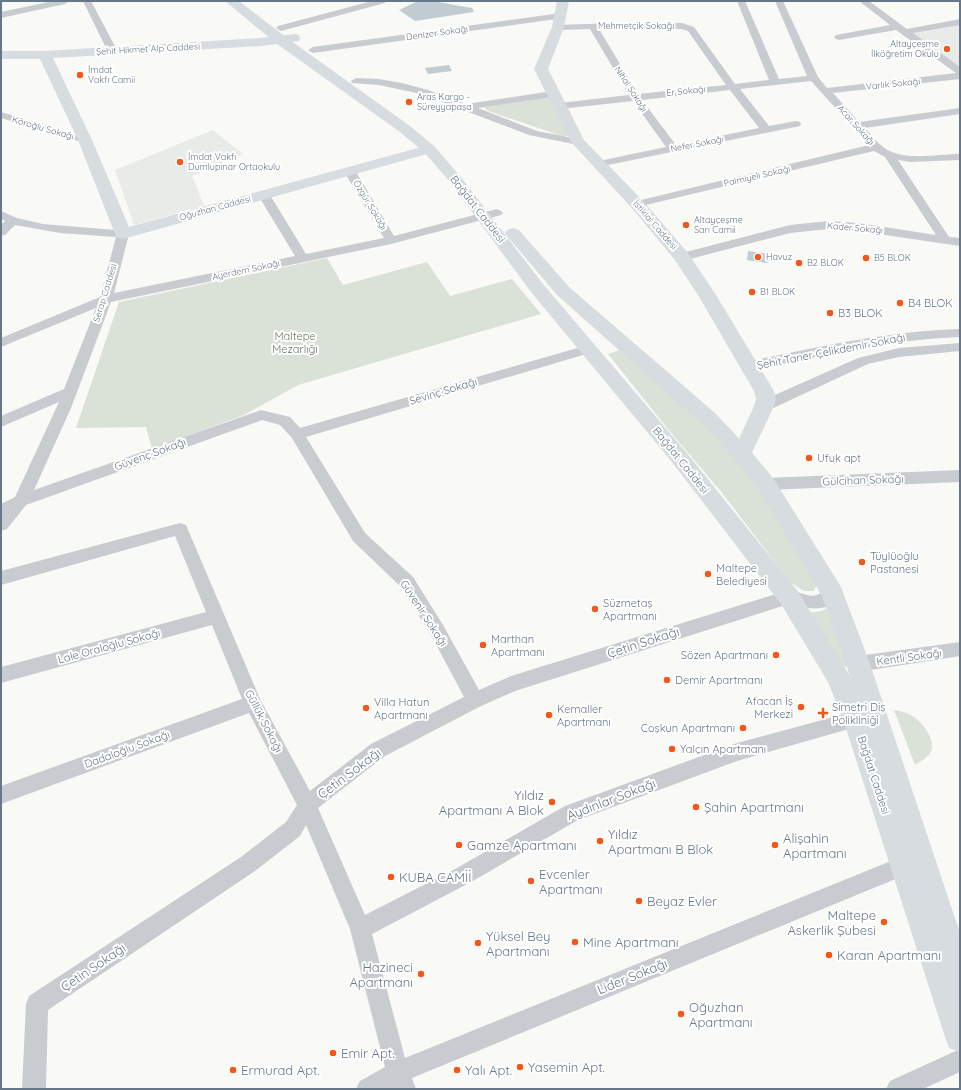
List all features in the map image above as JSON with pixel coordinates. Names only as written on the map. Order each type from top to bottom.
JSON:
[{"type":"main road","name":"Bağdat Caddesi","points":[[231,1],[286,36],[313,50],[403,114],[443,147],[463,169],[537,288],[684,463],[788,598],[838,677],[911,860],[960,977]]},
{"type":"main road","name":"Bağdat Caddesi","points":[[248,1],[286,36],[429,149],[455,179],[563,291],[708,418],[742,454],[766,484],[833,594],[858,664],[960,1037]]},
{"type":"main road","name":"İstiklal Caddesi","points":[[563,1],[559,22],[541,68],[556,100],[578,142],[637,204],[682,257],[750,366],[766,395],[764,406]]},
{"type":"main road","name":"Şehit Hikmet Alp Caddesi","points":[[1,56],[45,55],[286,36]]},
{"type":"main road","points":[[45,55],[85,140],[123,234]]},
{"type":"main road","name":"Oğuzhan Caddesi","points":[[123,234],[429,149]]},
{"type":"main road","points":[[588,349],[605,344],[624,344]]},
{"type":"main road","points":[[742,454],[764,406]]},
{"type":"street","points":[[1,14],[65,1]]},
{"type":"street","points":[[87,1],[112,50]]},
{"type":"street","points":[[286,36],[342,12],[382,1]]},
{"type":"street","points":[[741,1],[775,82]]},
{"type":"street","name":"Acar Sokağı","points":[[779,1],[813,78],[876,147],[889,155],[945,240]]},
{"type":"street","points":[[862,1],[960,72]]},
{"type":"street","points":[[332,5],[342,12]]},
{"type":"street","name":"Mehmetçik Sokağı","points":[[559,22],[593,26],[682,26],[691,29],[732,86]]},
{"type":"street","name":"Denizer Sokağı","points":[[313,50],[559,22]]},
{"type":"street","points":[[839,38],[960,22]]},
{"type":"street","name":"Nihal Sokağı","points":[[593,26],[635,97],[673,149]]},
{"type":"street","name":"Varlık Sokağı","points":[[826,91],[960,76]]},
{"type":"street","name":"Er Sokağı","points":[[468,107],[556,100],[635,97],[813,78]]},
{"type":"street","points":[[356,81],[379,81],[419,91],[468,107],[534,133],[578,142]]},
{"type":"street","points":[[732,86],[766,130]]},
{"type":"street","points":[[857,126],[960,111]]},
{"type":"street","name":"Köroğlu Sokağı","points":[[1,115],[85,140]]},
{"type":"street","name":"Nefer Sokağı","points":[[598,164],[796,124]]},
{"type":"street","name":"Palmiyeli Sokağı","points":[[637,204],[876,147]]},
{"type":"street","points":[[889,155],[910,159],[960,157]]},
{"type":"street","name":"Özgür Sokağı","points":[[349,170],[391,240]]},
{"type":"street","points":[[264,194],[302,258]]},
{"type":"street","name":"Oğuzhan Caddesi","points":[[1,215],[12,221],[60,229],[123,234]]},
{"type":"street","name":"Ayerdem Sokağı","points":[[1,342],[106,299],[391,240],[491,215]]},
{"type":"street","points":[[1,232],[12,221]]},
{"type":"street","name":"Kader Sokağı","points":[[682,257],[790,229],[829,225],[858,227],[960,242]]},
{"type":"street","name":"Serap Caddesi","points":[[1,525],[21,501],[64,408],[106,299],[123,234]]},
{"type":"street","points":[[944,333],[957,347]]},
{"type":"street","name":"Şehit Taner Çelikdemir Sokağı","points":[[750,366],[882,339],[944,333],[960,334]]},
{"type":"street","name":"Şehit Taner Çelikdemir Sokağı","points":[[764,406],[871,358],[901,352],[957,347]]},
{"type":"street","name":"Sevinç Sokağı","points":[[297,434],[588,349]]},
{"type":"street","points":[[1,422],[70,392]]},
{"type":"street","name":"Güvenç Sokağı","points":[[1,511],[21,501],[261,415],[285,422],[297,434]]},
{"type":"street","name":"Güvenir Sokağı","points":[[297,434],[359,537],[407,582],[437,630],[475,700]]},
{"type":"street","name":"Gülcihan Sokağı","points":[[766,484],[960,476]]},
{"type":"street","name":"Güllük Sokağı","points":[[1,578],[180,529],[253,703],[307,805],[360,928],[401,1080]]},
{"type":"street","points":[[788,598],[810,603],[822,602],[833,594]]},
{"type":"street","name":"Çetin Sokağı","points":[[34,1089],[37,1004],[248,864],[293,830],[307,805],[378,750],[475,700],[511,684],[788,598]]},
{"type":"street","name":"Lale Oraloğlu Sokağı","points":[[1,675],[217,616]]},
{"type":"street","name":"Kentli Sokağı","points":[[858,664],[960,650]]},
{"type":"street","name":"Dadaloğlu Sokağı","points":[[1,795],[253,703]]},
{"type":"street","name":"Aydınlar Sokağı","points":[[360,928],[464,875],[572,813],[737,752],[856,719]]},
{"type":"street","name":"Lider Sokağı","points":[[368,1089],[401,1080],[911,860]]},
{"type":"street","points":[[898,1089],[960,1060]]},
{"type":"shaded area","points":[[418,1],[432,1],[472,8],[474,12],[415,21],[399,10]]},
{"type":"shaded area","name":"Altayçeşme İlköğretim Okulu","points":[[960,24],[960,65],[957,65],[912,33]]},
{"type":"shaded area","points":[[449,65],[452,71],[428,74],[425,68]]},
{"type":"shaded area","name":"İmdat Vakfı Dumlupınar Ortaokulu","points":[[213,130],[243,154],[192,176],[204,206],[134,225],[115,170]]},
{"type":"shaded area","name":"Havuz","points":[[748,251],[770,254],[768,263],[747,260]]},
{"type":"green space","points":[[550,97],[568,136],[562,136],[488,111],[484,107]]},
{"type":"green space","name":"Maltepe Mezarlığı","points":[[327,258],[343,285],[427,262],[450,296],[512,279],[541,314],[298,385],[244,415],[152,449],[146,427],[76,428],[119,302]]},
{"type":"green space","points":[[623,349],[722,441],[748,471],[817,583],[814,591],[804,591],[790,582],[723,494],[667,428],[608,354]]},
{"type":"green space","points":[[828,608],[850,668],[842,666],[809,613]]},
{"type":"green space","points":[[894,710],[910,714],[918,720],[925,728],[932,742],[930,753],[915,765]]},
{"type":"place","name":"Altayçeşme İlköğretim Okulu","points":[[947,49]]},
{"type":"place","name":"İmdat Vakfı Camii","points":[[80,75]]},
{"type":"place","name":"Aras Kargo - Süreyyapaşa","points":[[409,102]]},
{"type":"place","name":"İmdat Vakfı Dumlupınar Ortaokulu","points":[[180,162]]},
{"type":"place","name":"Altayçeşme Sarı Camii","points":[[686,225]]},
{"type":"place","name":"Havuz","points":[[758,257]]},
{"type":"place","name":"B5 BLOK","points":[[866,258]]},
{"type":"place","name":"B2 BLOK","points":[[799,263]]},
{"type":"place","name":"B1 BLOK","points":[[752,292]]},
{"type":"place","name":"B4 BLOK","points":[[900,303]]},
{"type":"place","name":"B3 BLOK","points":[[830,313]]},
{"type":"place","name":"Ufuk apt","points":[[809,458]]},
{"type":"place","name":"Tüylüoğlu Pastanesi","points":[[862,562]]},
{"type":"place","name":"Maltepe Belediyesi","points":[[708,574]]},
{"type":"place","name":"Süzmetaş Apartmanı","points":[[595,609]]},
{"type":"place","name":"Marthan Apartmanı","points":[[483,645]]},
{"type":"place","name":"Sözen Apartmanı","points":[[776,655]]},
{"type":"place","name":"Demir Apartmanı","points":[[667,680]]},
{"type":"place","name":"Afacan İş Merkezi","points":[[801,707]]},
{"type":"place","name":"Villa Hatun Apartmanı","points":[[366,708]]},
{"type":"place","name":"Simetri Diş Polikliniği","points":[[823,713]]},
{"type":"place","name":"Kemaller Apartmanı","points":[[549,715]]},
{"type":"place","name":"Coşkun Apartmanı","points":[[743,728]]},
{"type":"place","name":"Yalçın Apartmanı","points":[[672,749]]},
{"type":"place","name":"Yıldız Apartmanı A Blok","points":[[552,802]]},
{"type":"place","name":"Şahin Apartmanı","points":[[696,807]]},
{"type":"place","name":"Yıldız Apartmanı B Blok","points":[[600,841]]},
{"type":"place","name":"Gamze Apartmanı","points":[[459,845]]},
{"type":"place","name":"Alişahin Apartmanı","points":[[775,845]]},
{"type":"place","name":"KUBA CAMİİ","points":[[391,877]]},
{"type":"place","name":"Evcenler Apartmanı","points":[[531,881]]},
{"type":"place","name":"Beyaz Evler","points":[[639,901]]},
{"type":"place","name":"Maltepe Askerlik Şubesi","points":[[884,922]]},
{"type":"place","name":"Mine Apartmanı","points":[[575,942]]},
{"type":"place","name":"Yüksel Bey Apartmanı","points":[[478,943]]},
{"type":"place","name":"Karan Apartmanı","points":[[829,955]]},
{"type":"place","name":"Hazineci Apartmanı","points":[[421,974]]},
{"type":"place","name":"Oğuzhan Apartmanı","points":[[681,1014]]},
{"type":"place","name":"Emir Apt.","points":[[333,1053]]},
{"type":"place","name":"Yasemin Apt.","points":[[520,1067]]},
{"type":"place","name":"Ermurad Apt.","points":[[233,1070]]},
{"type":"place","name":"Yalı Apt.","points":[[457,1070]]}]
